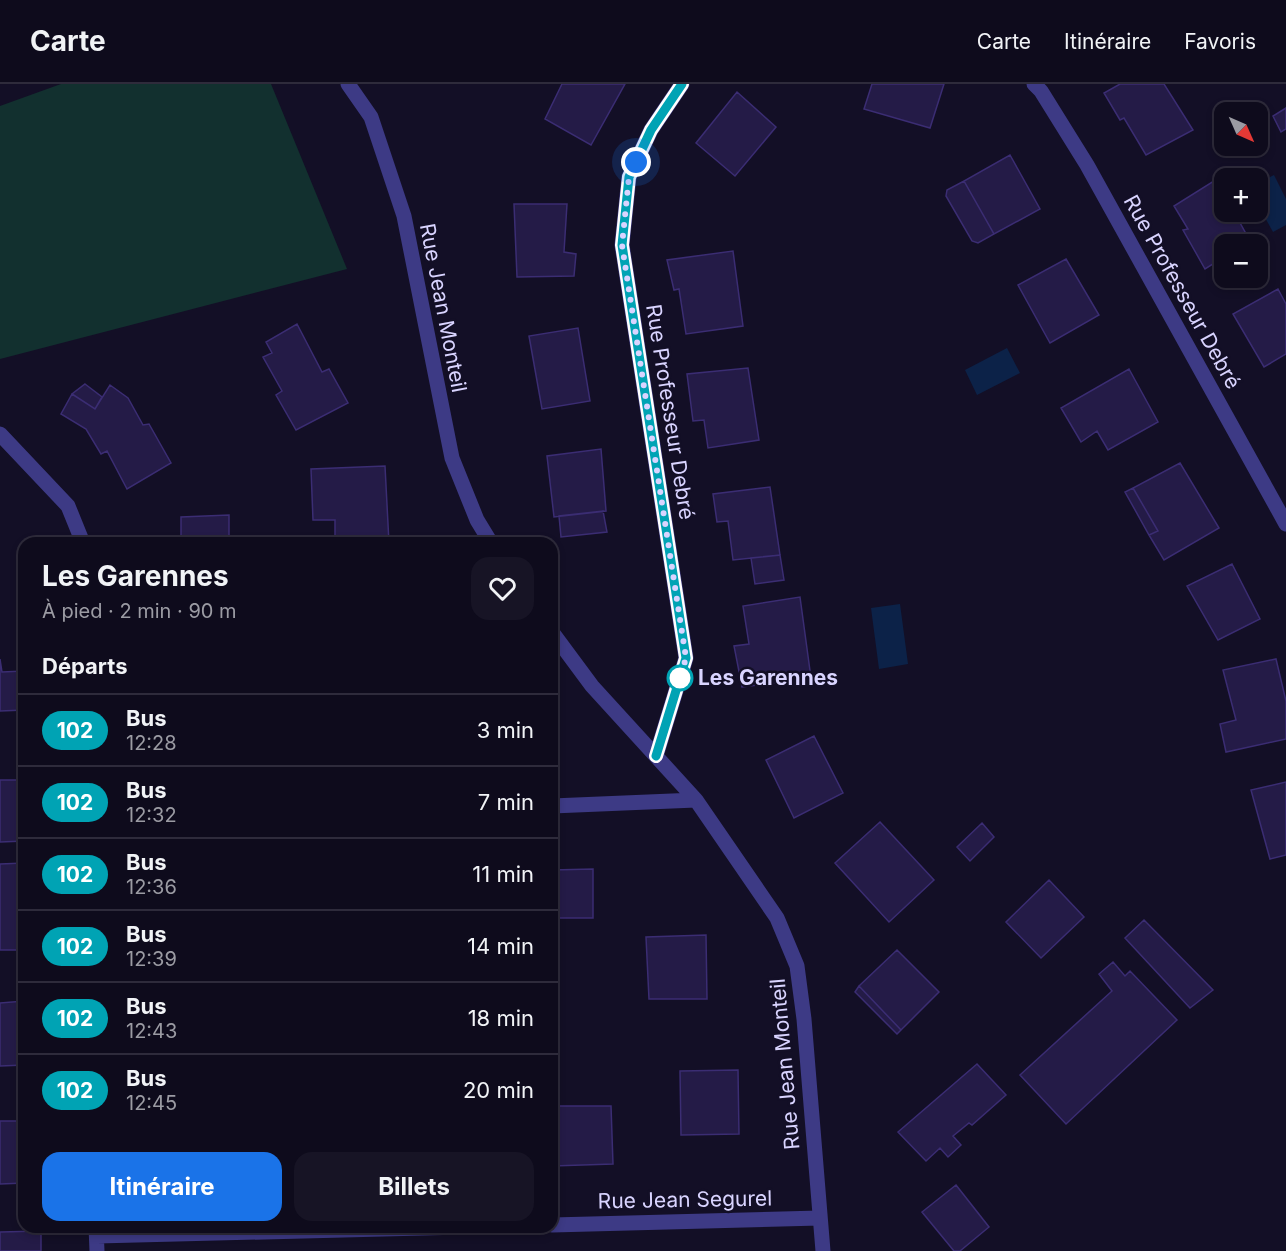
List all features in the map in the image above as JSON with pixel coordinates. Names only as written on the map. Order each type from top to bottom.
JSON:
[{"type":"street","name":"Rue Jean Monteil","points":[[348,84],[371,117],[404,216],[452,458],[477,520],[487,537]]},
{"type":"street","name":"Rue Professeur Debré","points":[[656,756],[686,658],[622,245],[629,177],[651,130],[682,84]]},
{"type":"street","name":"Rue Professeur Debré","points":[[1034,84],[1041,91],[1088,165],[1286,524]]},
{"type":"street","points":[[0,434],[68,506],[81,537]]},
{"type":"street","name":"Rue Jean Monteil","points":[[558,640],[592,686],[696,800],[777,918],[797,966],[804,1019],[823,1251]]},
{"type":"street","points":[[558,806],[696,800]]},
{"type":"street","name":"Rue Jean Segurel","points":[[558,1225],[820,1218]]},
{"type":"street","points":[[97,1238],[263,1233]]},
{"type":"green space","points":[[61,84],[271,84],[347,269],[0,359],[0,106]]},
{"type":"water","points":[[1274,175],[1286,199],[1286,225],[1273,232],[1267,222],[1268,178]]},
{"type":"water","points":[[1007,348],[1020,373],[977,395],[965,370]]},
{"type":"water","points":[[900,604],[908,664],[879,669],[871,608]]},
{"type":"building","points":[[562,84],[625,84],[591,145],[545,119]]},
{"type":"building","points":[[872,84],[944,84],[930,128],[864,109]]},
{"type":"building","points":[[1120,84],[1164,84],[1193,130],[1146,155],[1124,118],[1120,120],[1104,93]]},
{"type":"building","points":[[737,92],[776,127],[735,176],[696,143]]},
{"type":"building","points":[[1286,108],[1286,129],[1281,132],[1273,116]]},
{"type":"building","points":[[1010,155],[1040,209],[994,234],[964,181]]},
{"type":"building","points":[[964,181],[994,234],[978,243],[972,241],[946,196],[947,190]]},
{"type":"building","points":[[1214,181],[1214,222],[1240,222],[1246,234],[1214,234],[1214,263],[1205,269],[1183,230],[1188,229],[1174,206]]},
{"type":"building","points":[[514,204],[567,204],[564,252],[576,254],[574,276],[517,277]]},
{"type":"building","points":[[733,251],[743,326],[686,334],[679,289],[674,290],[667,260]]},
{"type":"building","points":[[1066,259],[1099,315],[1050,343],[1018,285]]},
{"type":"building","points":[[1278,289],[1286,304],[1286,354],[1264,367],[1233,314]]},
{"type":"building","points":[[297,324],[322,372],[329,369],[348,403],[296,430],[276,395],[282,391],[263,357],[272,353],[266,342]]},
{"type":"building","points":[[578,328],[590,401],[542,409],[529,336]]},
{"type":"building","points":[[748,368],[759,440],[708,448],[704,420],[693,421],[687,374]]},
{"type":"building","points":[[1129,369],[1158,422],[1108,450],[1097,431],[1081,442],[1061,408]]},
{"type":"building","points":[[85,384],[102,397],[95,409],[72,394]]},
{"type":"building","points":[[110,385],[128,398],[143,425],[149,424],[171,463],[127,489],[107,451],[101,454],[86,429],[61,414],[72,394],[95,409]]},
{"type":"building","points":[[601,449],[606,511],[554,517],[547,456]]},
{"type":"building","points":[[1180,463],[1219,528],[1164,560],[1149,535],[1158,531],[1133,488]]},
{"type":"building","points":[[385,466],[389,537],[335,537],[335,520],[313,520],[311,469]]},
{"type":"building","points":[[770,487],[780,555],[733,560],[728,521],[717,522],[713,494]]},
{"type":"building","points":[[1133,488],[1158,531],[1149,535],[1125,492]]},
{"type":"building","points":[[603,511],[607,532],[561,537],[559,516]]},
{"type":"building","points":[[229,515],[229,537],[181,537],[181,517]]},
{"type":"building","points":[[780,555],[784,580],[755,584],[751,558]]},
{"type":"building","points":[[1232,564],[1260,619],[1218,640],[1187,586]]},
{"type":"building","points":[[800,597],[811,678],[742,687],[734,646],[749,644],[743,606]]},
{"type":"building","points":[[0,659],[2,672],[18,671],[18,710],[0,711]]},
{"type":"building","points":[[1276,659],[1286,701],[1286,739],[1226,752],[1220,724],[1236,720],[1223,670]]},
{"type":"building","points":[[814,736],[843,793],[794,818],[766,760]]},
{"type":"building","points":[[0,780],[18,780],[18,841],[0,842]]},
{"type":"building","points":[[1286,782],[1286,855],[1270,859],[1251,790]]},
{"type":"building","points":[[880,822],[934,880],[889,922],[835,863]]},
{"type":"building","points":[[982,823],[994,837],[970,861],[957,847]]},
{"type":"building","points":[[18,863],[18,950],[0,950],[0,864]]},
{"type":"building","points":[[593,869],[593,918],[558,918],[558,870]]},
{"type":"building","points":[[1049,880],[1084,917],[1041,958],[1006,922]]},
{"type":"building","points":[[1144,920],[1213,990],[1190,1008],[1125,938]]},
{"type":"building","points":[[706,935],[707,999],[649,999],[646,937]]},
{"type":"building","points":[[897,950],[939,992],[901,1030],[859,986]]},
{"type":"building","points":[[1113,962],[1125,976],[1130,971],[1177,1020],[1066,1124],[1020,1075],[1112,991],[1099,974]]},
{"type":"building","points":[[859,986],[901,1030],[897,1034],[855,992]]},
{"type":"building","points":[[18,1002],[18,1065],[0,1066],[0,1003]]},
{"type":"building","points":[[977,1064],[1006,1095],[972,1125],[969,1123],[953,1136],[961,1145],[948,1157],[940,1148],[926,1161],[898,1132]]},
{"type":"building","points":[[738,1070],[739,1134],[681,1135],[680,1071]]},
{"type":"building","points":[[558,1106],[611,1106],[613,1164],[558,1166]]},
{"type":"building","points":[[0,1121],[18,1121],[18,1183],[0,1184]]},
{"type":"building","points":[[956,1185],[989,1227],[960,1251],[954,1251],[922,1212]]},
{"type":"building","points":[[0,1232],[41,1233],[41,1251],[0,1251]]},
{"type":"bus line","name":"102","points":[[656,756],[686,658],[622,245],[629,177],[651,130],[682,84]]},
{"type":"place","name":"Les Garennes","points":[[680,678]]},
{"type":"route","points":[[636,162],[629,177],[622,245],[686,658],[680,678]]}]
